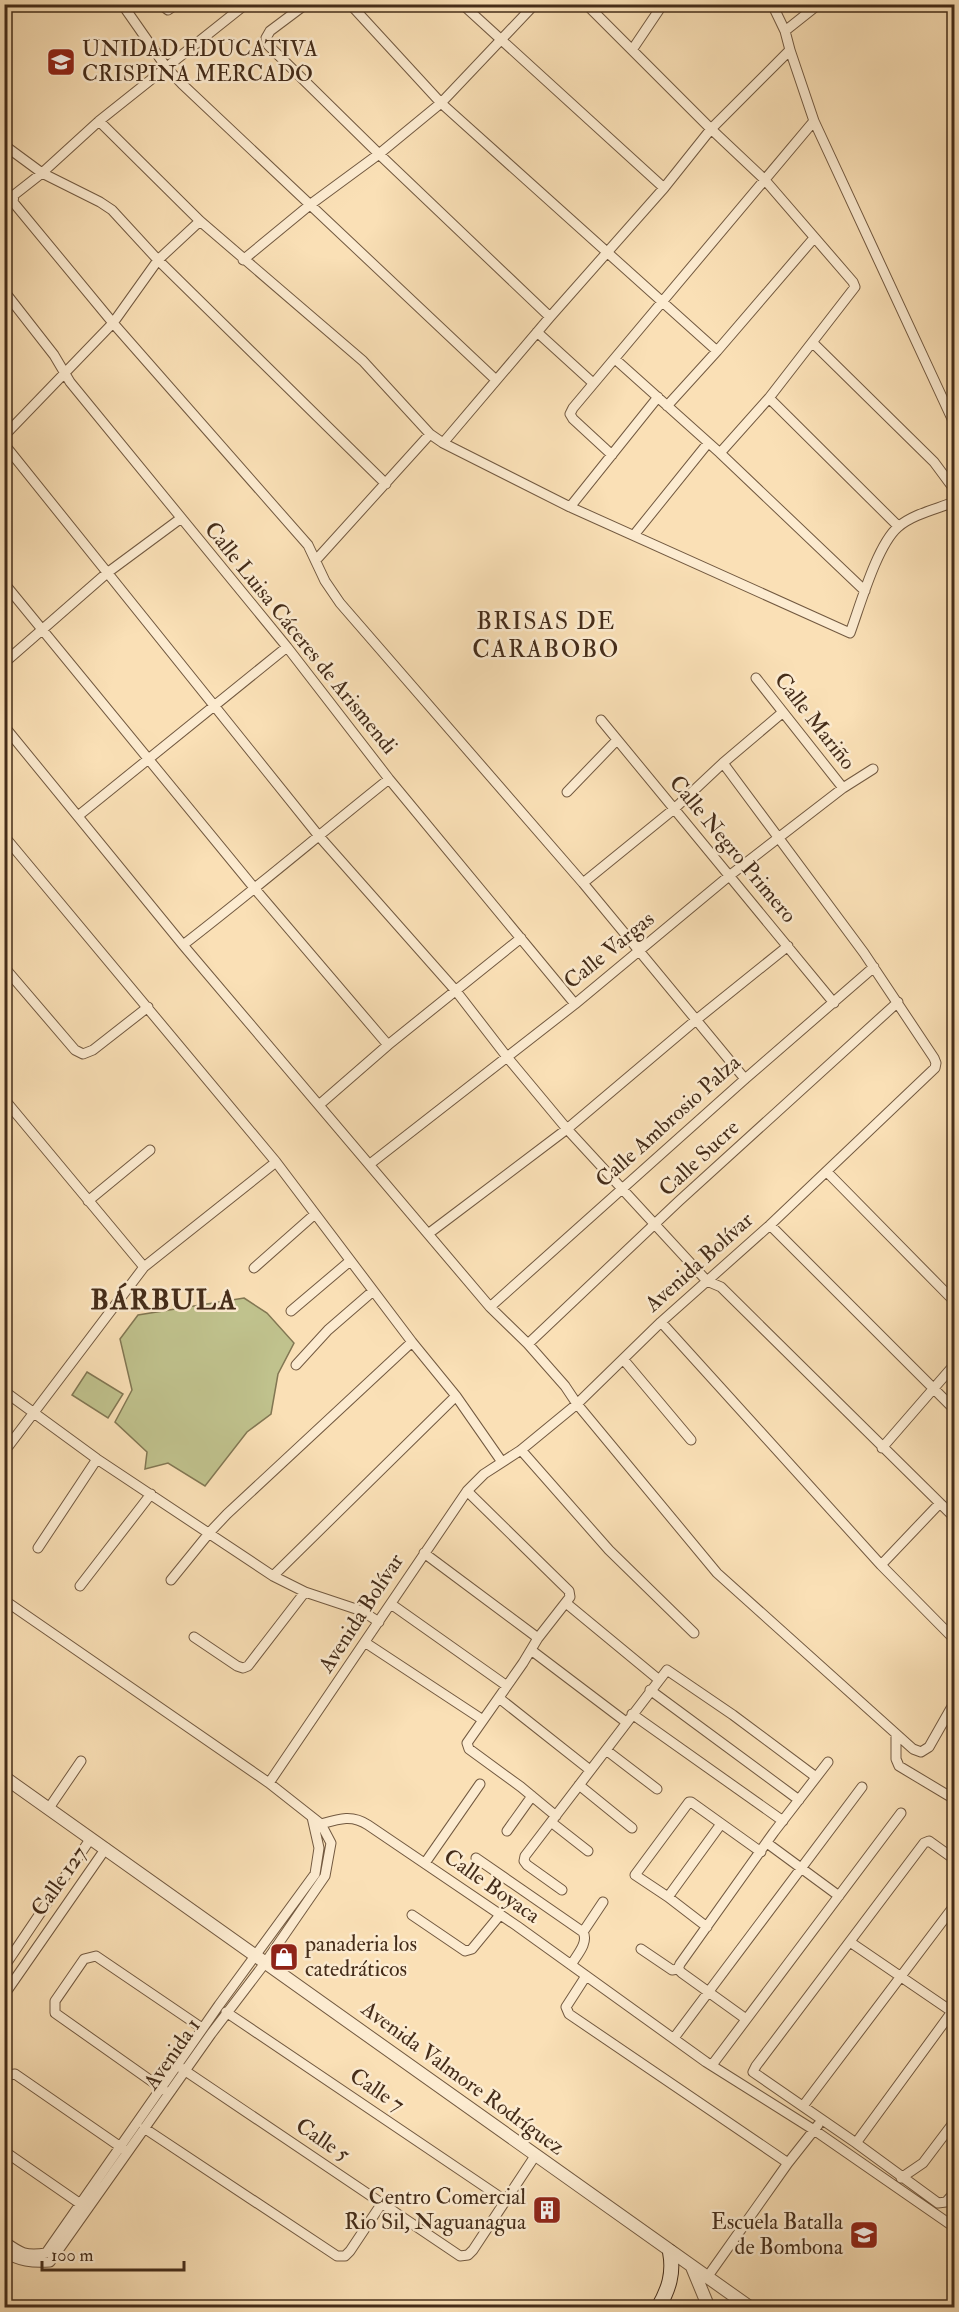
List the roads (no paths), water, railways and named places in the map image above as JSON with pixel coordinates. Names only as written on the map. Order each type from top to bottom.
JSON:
[{"type":"main road","points":[[658,2307],[672,2273],[670,2252]]},
{"type":"main road","points":[[658,2307],[668,2307]]},
{"type":"street","points":[[123,4],[166,67],[496,380]]},
{"type":"street","points":[[160,4],[168,10],[177,4]]},
{"type":"street","points":[[246,4],[99,121],[14,195],[13,202],[113,323],[308,545],[325,581],[340,603],[583,883],[745,1079]]},
{"type":"street","points":[[306,4],[270,31],[266,38],[268,45],[550,317]]},
{"type":"street","points":[[350,4],[441,103],[717,351]]},
{"type":"street","points":[[462,4],[664,188]]},
{"type":"street","points":[[243,260],[441,103],[535,4]]},
{"type":"street","points":[[586,4],[764,179],[855,287],[769,398],[720,453]]},
{"type":"street","points":[[632,50],[663,4]]},
{"type":"street","points":[[772,4],[785,31],[814,121],[954,423]]},
{"type":"street","points":[[785,31],[819,4]]},
{"type":"street","points":[[443,443],[664,188],[711,129],[790,50]]},
{"type":"street","points":[[99,121],[200,221],[363,362],[430,434],[443,443],[570,507],[850,633],[879,556],[898,526],[954,502]]},
{"type":"street","points":[[612,455],[570,414],[593,383],[814,121]]},
{"type":"street","points":[[4,145],[42,173],[112,210],[158,260],[386,484]]},
{"type":"street","points":[[6,429],[113,323],[158,260],[200,221]]},
{"type":"street","points":[[667,406],[814,238]]},
{"type":"street","name":"Calle Luisa Cáceres de Arismendi","points":[[4,291],[54,356],[64,373],[180,519],[574,1004]]},
{"type":"street","points":[[537,332],[593,383]]},
{"type":"street","points":[[813,343],[934,462],[954,489]]},
{"type":"street","points":[[615,359],[720,453],[865,591]]},
{"type":"street","points":[[570,507],[658,397]]},
{"type":"street","points":[[769,398],[898,526]]},
{"type":"street","points":[[316,560],[430,434]]},
{"type":"street","points":[[634,535],[708,443]]},
{"type":"street","points":[[4,444],[318,835],[456,991],[567,1129],[707,1281],[721,1287],[954,1517]]},
{"type":"street","points":[[4,663],[107,573],[180,519]]},
{"type":"street","points":[[4,583],[255,889],[388,1045]]},
{"type":"street","points":[[78,816],[287,648]]},
{"type":"street","name":"Calle Mariño","points":[[756,678],[843,788]]},
{"type":"street","points":[[583,883],[674,809],[723,763],[782,713]]},
{"type":"street","name":"Calle Negro Primero","points":[[601,720],[834,1003]]},
{"type":"street","points":[[4,726],[183,945],[490,1307],[528,1344],[565,1386],[577,1404],[717,1574],[913,1749],[921,1752],[929,1747],[954,1702]]},
{"type":"street","points":[[567,792],[617,740]]},
{"type":"street","name":"Avenida Bolívar","points":[[269,1783],[467,1491],[484,1474],[521,1450],[577,1404],[661,1322],[827,1172],[934,1068],[936,1063],[934,1058],[874,967],[723,763]]},
{"type":"street","name":"Calle Vargas","points":[[370,1164],[574,1004],[729,876],[843,788],[873,769]]},
{"type":"street","points":[[183,945],[389,779]]},
{"type":"street","points":[[4,836],[276,1162],[412,1342],[456,1396],[502,1462]]},
{"type":"street","points":[[319,1105],[388,1045],[521,938]]},
{"type":"street","points":[[428,1234],[567,1129],[788,946]]},
{"type":"street","points":[[5,967],[75,1050],[83,1054],[93,1050],[148,1008]]},
{"type":"street","name":"Calle Ambrosio Palza","points":[[490,1307],[874,967]]},
{"type":"street","name":"Calle Sucre","points":[[528,1344],[679,1201],[898,1002]]},
{"type":"street","points":[[4,1099],[144,1268]]},
{"type":"street","points":[[4,1116],[11,1107]]},
{"type":"street","points":[[88,1201],[150,1150]]},
{"type":"street","points":[[4,1452],[144,1268],[276,1162]]},
{"type":"street","points":[[827,1172],[954,1301]]},
{"type":"street","points":[[254,1268],[315,1214]]},
{"type":"street","points":[[770,1225],[954,1409]]},
{"type":"street","points":[[291,1311],[350,1261]]},
{"type":"street","points":[[296,1365],[328,1330],[374,1291]]},
{"type":"street","points":[[661,1322],[881,1565],[954,1639]]},
{"type":"street","points":[[171,1580],[210,1532],[412,1342]]},
{"type":"street","points":[[623,1359],[691,1440]]},
{"type":"street","points":[[882,1448],[954,1365]]},
{"type":"street","points":[[4,1391],[97,1459],[273,1576],[305,1592],[354,1607],[379,1622]]},
{"type":"street","points":[[273,1576],[456,1396]]},
{"type":"street","points":[[521,1450],[609,1550],[694,1633]]},
{"type":"street","points":[[38,1548],[97,1459]]},
{"type":"street","points":[[467,1491],[569,1591],[570,1597],[538,1638],[467,1746],[532,1796],[588,1851]]},
{"type":"street","points":[[80,1586],[151,1494]]},
{"type":"street","points":[[881,1565],[940,1503]]},
{"type":"street","points":[[424,1553],[538,1638]]},
{"type":"street","points":[[194,1637],[237,1666],[243,1668],[248,1666],[305,1592]]},
{"type":"street","points":[[4,1600],[269,1783],[321,1824]]},
{"type":"street","points":[[566,1603],[658,1679]]},
{"type":"street","points":[[390,1604],[507,1686]]},
{"type":"street","points":[[366,1643],[483,1720]]},
{"type":"street","points":[[531,1650],[783,1821]]},
{"type":"street","points":[[561,1890],[527,1866],[524,1861],[525,1856],[667,1670],[816,1778]]},
{"type":"street","points":[[650,1690],[799,1800]]},
{"type":"street","points":[[499,1698],[590,1770]]},
{"type":"street","points":[[896,1734],[896,1759],[899,1766],[954,1799]]},
{"type":"street","points":[[606,1750],[657,1789]]},
{"type":"street","points":[[49,1808],[81,1761]]},
{"type":"street","points":[[678,1969],[767,1843],[828,1762]]},
{"type":"street","name":"Avenida Valmore Rodríguez","points":[[4,1777],[670,2252],[751,2307]]},
{"type":"street","points":[[425,1863],[480,1784]]},
{"type":"street","points":[[579,1785],[632,1828]]},
{"type":"street","points":[[674,2038],[862,1787]]},
{"type":"street","points":[[507,1831],[532,1796]]},
{"type":"street","points":[[707,1926],[637,1877],[636,1873],[689,1802],[761,1852]]},
{"type":"street","points":[[712,2065],[901,1813]]},
{"type":"street","name":"Avenida 1","points":[[4,2241],[21,2253],[32,2255],[46,2253],[83,2206],[181,2068],[226,2012],[315,1874],[320,1848],[312,1817]]},
{"type":"street","name":"Calle Boyaca","points":[[321,1824],[342,1818],[363,1821],[712,2065],[814,2130],[954,2227]]},
{"type":"street","name":"Avenida 1","points":[[181,2068],[202,2028],[261,1960],[324,1876],[331,1843],[321,1824]]},
{"type":"street","points":[[668,1897],[721,1824]]},
{"type":"street","name":"Calle 127","points":[[4,1967],[91,1838]]},
{"type":"street","points":[[954,1859],[935,1844],[929,1841],[924,1843],[753,2072],[938,2203],[946,2202],[954,2193]]},
{"type":"street","points":[[767,1843],[839,1896]]},
{"type":"street","name":"Calle 127","points":[[4,1995],[106,1848]]},
{"type":"street","points":[[476,1858],[583,1932],[585,1941],[571,1965]]},
{"type":"street","points":[[583,1932],[603,1902]]},
{"type":"street","points":[[803,2106],[954,1906]]},
{"type":"street","points":[[412,1915],[468,1951],[500,1915]]},
{"type":"street","points":[[850,1942],[954,2012],[856,2143]]},
{"type":"street","points":[[641,1949],[672,1970],[678,1969],[746,2019]]},
{"type":"street","points":[[164,2091],[55,2013],[55,2001],[84,1959],[96,1956],[202,2028]]},
{"type":"street","points":[[586,1976],[566,2007],[569,2014],[788,2163]]},
{"type":"street","name":"Calle 7","points":[[226,2012],[506,2201]]},
{"type":"street","name":"Calle 5","points":[[181,2068],[460,2256],[468,2255],[473,2250],[535,2156]]},
{"type":"street","points":[[4,2076],[15,2074],[124,2149]]},
{"type":"street","name":"Avenida 1","points":[[124,2149],[144,2128],[164,2091]]},
{"type":"street","points":[[708,2276],[788,2163],[822,2120]]},
{"type":"street","points":[[901,2178],[923,2163],[954,2122]]},
{"type":"street","points":[[144,2128],[337,2256],[345,2256],[350,2251],[382,2203]]},
{"type":"street","points":[[4,2151],[83,2206]]},
{"type":"street","name":"Avenida 1","points":[[4,2252],[15,2259],[32,2263],[50,2262],[83,2206]]},
{"type":"street","points":[[692,2267],[709,2307]]},
{"type":"street","points":[[729,2292],[734,2307]]},
{"type":"place","name":"UNIDAD EDUCATIVA CRISPINA MERCADO","points":[[61,62]]},
{"type":"place","name":"panaderia los catedráticos","points":[[284,1957]]},
{"type":"place","name":"Centro Comercial Rio Sil, Naguanagua","points":[[547,2210]]},
{"type":"place","name":"Escuela Batalla de Bombona","points":[[864,2235]]},
{"type":"district","name":"BRISAS DE CARABOBO","points":[[546,635]]},
{"type":"district","name":"BÁRBULA","points":[[164,1300]]}]
